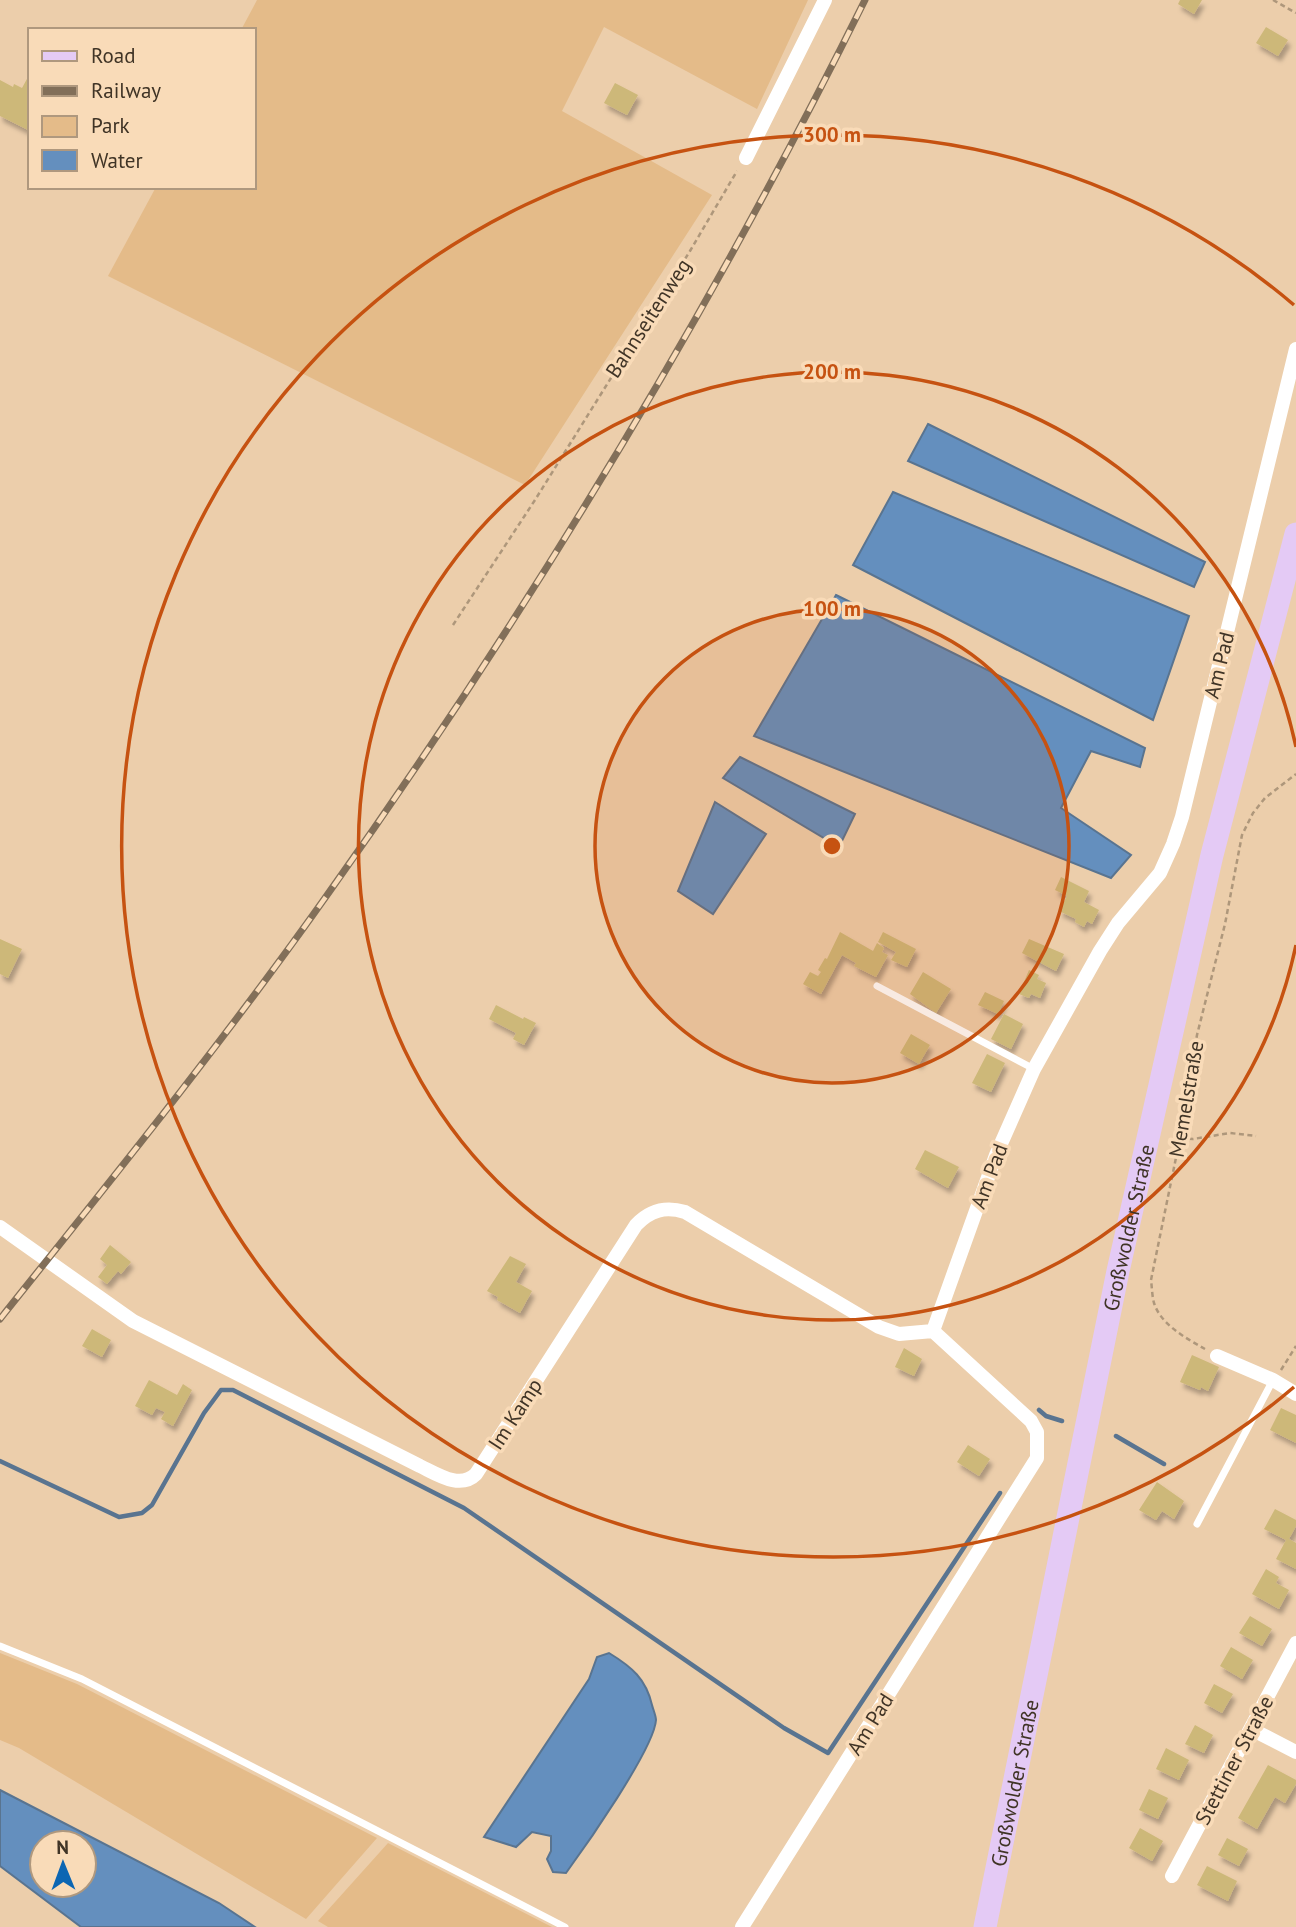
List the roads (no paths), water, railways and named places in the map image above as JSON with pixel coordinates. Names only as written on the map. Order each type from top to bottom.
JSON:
[{"type":"main road","name":"Großwolder Straße","points":[[985,1927],[1118,1270],[1212,855],[1296,534]]},
{"type":"street","points":[[746,158],[825,0]]},
{"type":"street","name":"Am Pad","points":[[742,1927],[1037,1458],[1037,1432],[1031,1421],[933,1331],[996,1155],[1034,1069],[1100,951],[1118,923],[1160,873],[1173,844],[1182,817],[1296,349]]},
{"type":"street","name":"Im Kamp","points":[[0,1227],[133,1321],[420,1466],[458,1481],[470,1480],[476,1474],[636,1225],[652,1212],[664,1209],[685,1212],[879,1327],[899,1334],[933,1331]]},
{"type":"street","points":[[1217,1356],[1273,1380],[1296,1394]]},
{"type":"street","name":"Stettiner Straße","points":[[1171,1877],[1296,1643]]},
{"type":"street","points":[[1251,1729],[1296,1752]]},
{"type":"lane","points":[[877,986],[1034,1069]]},
{"type":"lane","points":[[1197,1524],[1273,1380]]},
{"type":"lane","points":[[0,1646],[82,1679],[565,1927]]},
{"type":"water","points":[[928,424],[1205,562],[1194,587],[908,461]]},
{"type":"water","points":[[893,492],[1189,616],[1153,720],[853,565]]},
{"type":"water","points":[[836,595],[1145,748],[1140,767],[1091,751],[1061,808],[1131,855],[1111,878],[754,736]]},
{"type":"water","points":[[740,757],[855,814],[839,847],[723,778]]},
{"type":"water","points":[[715,802],[766,834],[713,914],[678,891]]},
{"type":"water","points":[[609,1653],[625,1663],[642,1681],[656,1720],[644,1752],[602,1821],[566,1873],[553,1872],[547,1859],[551,1851],[551,1836],[532,1832],[516,1847],[484,1837],[589,1679],[597,1657]]},
{"type":"water","points":[[0,1790],[76,1829],[28,1829],[28,1887],[0,1866]]},
{"type":"water","points":[[98,1841],[219,1903],[255,1927],[81,1927],[44,1899],[98,1899]]},
{"type":"waterway","points":[[0,1461],[119,1517],[142,1513],[152,1505],[204,1413],[221,1390],[233,1390],[464,1508],[784,1728],[828,1753],[1000,1493]]},
{"type":"waterway","points":[[1039,1410],[1046,1416],[1062,1421]]},
{"type":"waterway","points":[[1116,1436],[1164,1464]]},
{"type":"railway","points":[[0,1319],[247,1005],[325,898],[473,681],[613,460],[680,347],[806,117],[865,0]]}]
